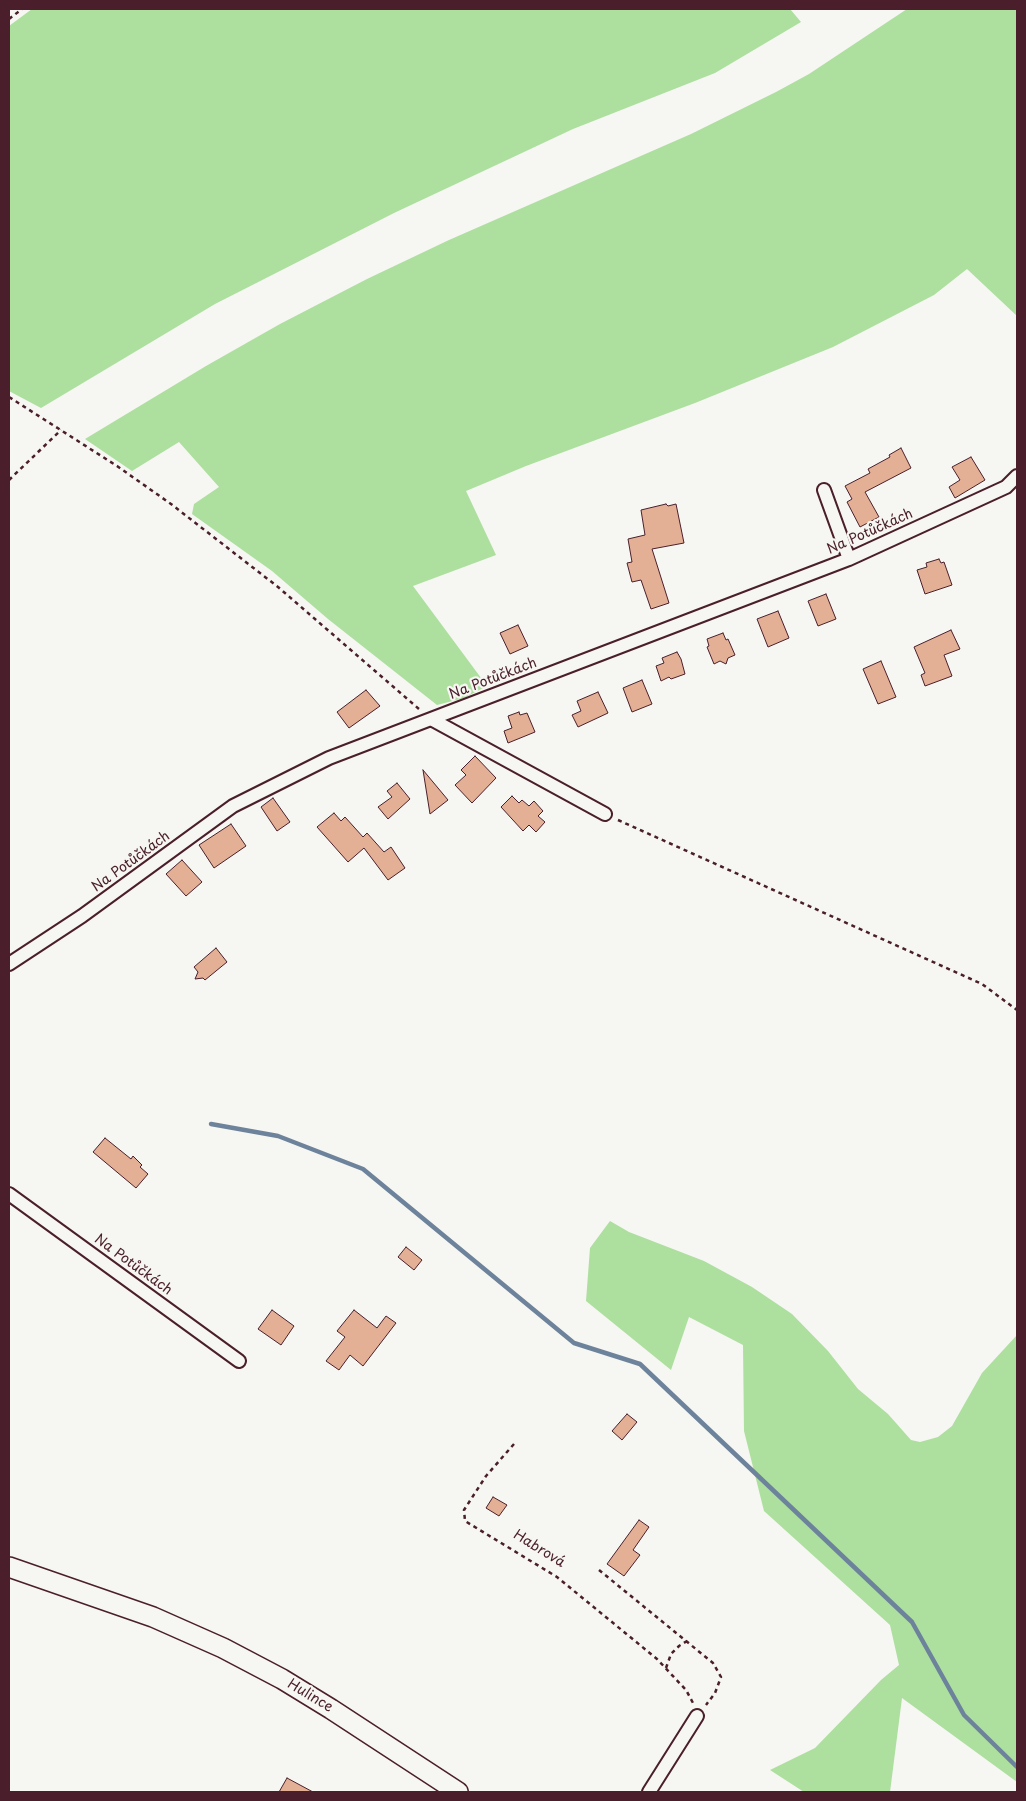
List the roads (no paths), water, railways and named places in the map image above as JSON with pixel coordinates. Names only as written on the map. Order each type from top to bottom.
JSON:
[{"type":"main road","name":"Hulince","points":[[9,1567],[153,1616],[223,1648],[282,1679],[458,1792]]},
{"type":"street","name":"Na Potůčkách","points":[[9,964],[82,916],[234,806],[329,758],[849,559],[1006,487],[1017,476]]},
{"type":"street","points":[[824,490],[849,559]]},
{"type":"street","points":[[431,719],[605,814]]},
{"type":"street","name":"Na Potůčkách","points":[[9,1194],[239,1360]]},
{"type":"street","points":[[649,1792],[697,1716]]},
{"type":"waterway","points":[[211,1124],[278,1136],[363,1169],[574,1343],[640,1364],[912,1622],[964,1715],[1017,1767]]}]
